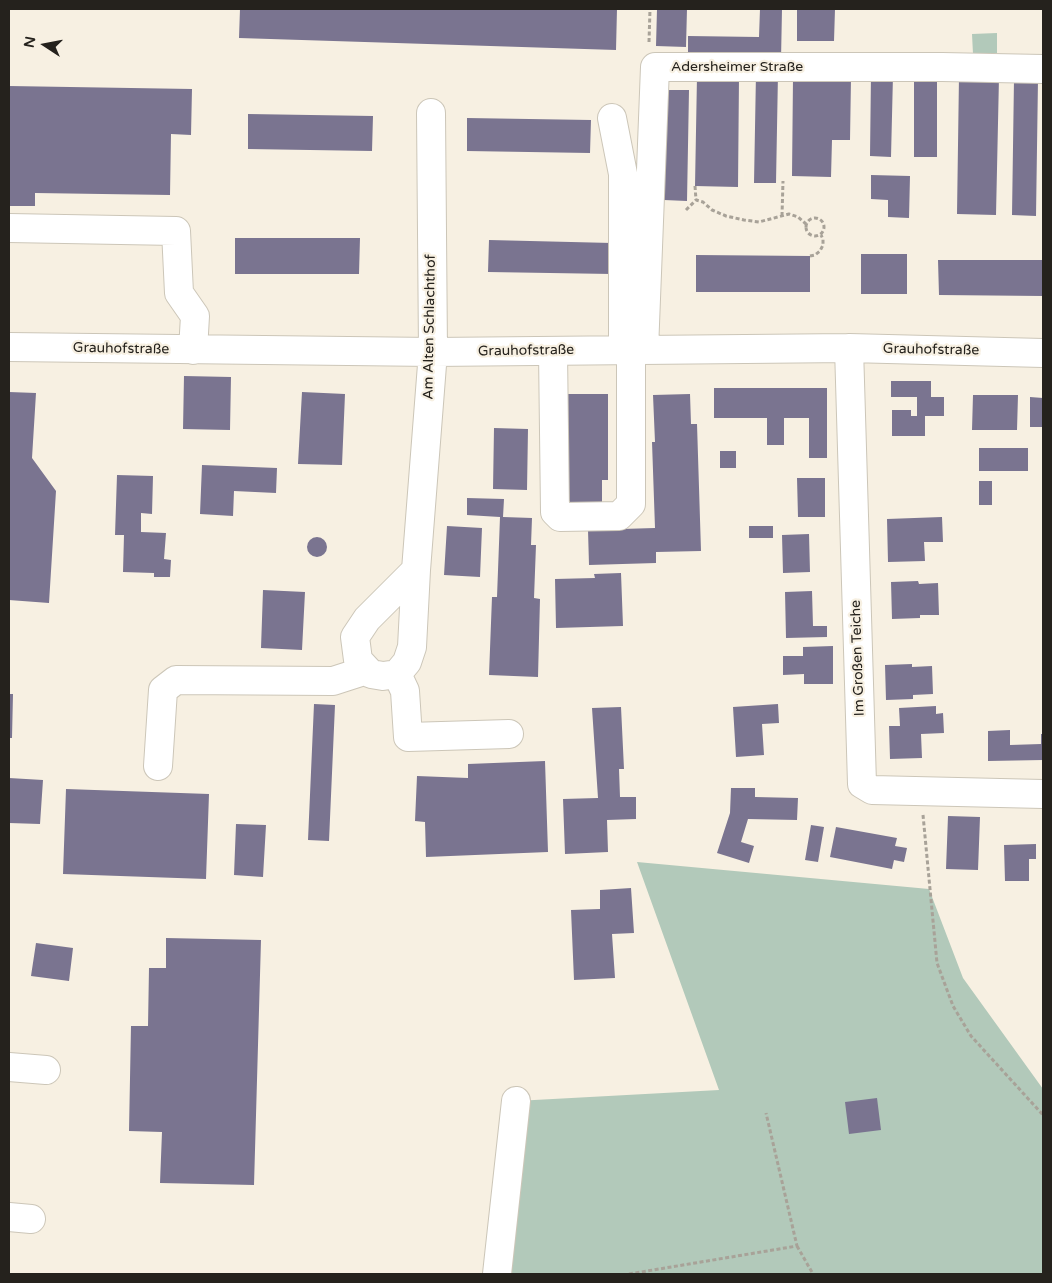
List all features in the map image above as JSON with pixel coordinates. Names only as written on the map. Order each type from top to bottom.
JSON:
[{"type":"street","name":"Adersheimer Straße","points":[[633,350],[654,67],[1043,69]]},
{"type":"street","name":"Am Alten Schlachthof","points":[[397,674],[407,662],[412,647],[433,352],[431,113]]},
{"type":"street","points":[[553,350],[555,512],[560,518],[619,516],[631,504],[633,350],[622,174],[612,118]]},
{"type":"street","points":[[9,228],[176,231],[179,293],[195,316],[193,350]]},
{"type":"street","name":"Grauhofstraße","points":[[9,347],[433,352],[849,348],[1043,353]]},
{"type":"street","name":"Im Großen Teiche","points":[[849,348],[862,784],[872,790],[1043,794]]},
{"type":"street","points":[[416,570],[366,619],[356,637],[358,660],[371,674],[383,676],[397,674],[405,691],[408,737],[509,734]]},
{"type":"street","points":[[158,766],[163,690],[176,680],[333,681],[367,670]]},
{"type":"street","points":[[9,1067],[46,1070]]},
{"type":"street","points":[[497,1274],[516,1101]]},
{"type":"path","points":[[650,9],[648,50],[654,67]]},
{"type":"path","points":[[782,216],[783,181]]},
{"type":"path","points":[[686,210],[696,200],[696,186]]},
{"type":"path","points":[[696,200],[703,202],[712,210],[726,216],[744,220],[759,222],[790,214],[798,217],[806,224],[806,230],[815,237],[820,235],[824,229],[822,220],[818,218],[813,218],[806,224]]},
{"type":"path","points":[[810,256],[820,252],[823,239],[820,235]]},
{"type":"path","points":[[921,791],[937,963],[953,1006],[971,1036],[1043,1115]]},
{"type":"path","points":[[766,1113],[797,1246],[813,1274]]},
{"type":"path","points":[[629,1274],[797,1246]]},
{"type":"green space","points":[[997,33],[997,53],[973,54],[972,34]]},
{"type":"green space","points":[[637,862],[929,889],[963,978],[1043,1089],[1043,1274],[485,1274],[516,1101],[719,1090]]},
{"type":"building","points":[[240,9],[617,9],[616,50],[239,38]]},
{"type":"building","points":[[657,9],[687,9],[686,47],[656,46]]},
{"type":"building","points":[[760,9],[782,9],[781,60],[688,60],[688,36],[759,37]]},
{"type":"building","points":[[797,9],[835,9],[834,41],[797,41]]},
{"type":"building","points":[[756,73],[778,73],[776,183],[754,183]]},
{"type":"building","points":[[871,74],[893,75],[891,157],[870,156]]},
{"type":"building","points":[[914,75],[937,75],[937,157],[914,157]]},
{"type":"building","points":[[697,76],[739,77],[738,187],[695,186]]},
{"type":"building","points":[[959,76],[999,77],[996,215],[957,214]]},
{"type":"building","points":[[793,78],[851,78],[850,140],[832,140],[831,177],[792,176]]},
{"type":"building","points":[[1014,79],[1038,79],[1036,216],[1012,215]]},
{"type":"building","points":[[9,86],[192,89],[191,135],[171,134],[170,195],[35,193],[35,206],[9,206]]},
{"type":"building","points":[[666,90],[689,90],[687,201],[664,200]]},
{"type":"building","points":[[248,114],[373,116],[372,151],[248,149]]},
{"type":"building","points":[[467,118],[591,120],[590,153],[467,151]]},
{"type":"building","points":[[871,175],[910,176],[909,218],[888,217],[888,200],[871,199]]},
{"type":"building","points":[[235,238],[360,238],[359,274],[235,274]]},
{"type":"building","points":[[489,240],[612,243],[612,274],[488,272]]},
{"type":"building","points":[[861,254],[907,254],[907,294],[861,294]]},
{"type":"building","points":[[696,255],[810,256],[810,292],[696,292]]},
{"type":"building","points":[[938,260],[1043,260],[1043,296],[939,295]]},
{"type":"building","points":[[184,376],[231,377],[230,430],[183,429]]},
{"type":"building","points":[[891,381],[931,381],[931,397],[944,397],[944,416],[925,416],[925,436],[892,436],[892,410],[911,410],[911,416],[917,416],[917,397],[891,397]]},
{"type":"building","points":[[714,388],[827,388],[827,458],[809,458],[809,418],[784,418],[784,445],[767,445],[767,418],[714,418]]},
{"type":"building","points":[[9,392],[36,393],[32,458],[56,491],[49,603],[9,600]]},
{"type":"building","points":[[302,392],[345,394],[342,465],[298,464]]},
{"type":"building","points":[[557,394],[608,394],[608,480],[602,480],[602,506],[557,505]]},
{"type":"building","points":[[690,394],[691,424],[697,424],[701,551],[656,552],[656,563],[589,565],[588,530],[655,528],[652,442],[655,442],[653,395]]},
{"type":"building","points":[[973,395],[1018,395],[1017,430],[972,430]]},
{"type":"building","points":[[1030,397],[1043,398],[1043,427],[1030,427]]},
{"type":"building","points":[[494,428],[528,429],[527,490],[493,489]]},
{"type":"building","points":[[979,448],[1028,448],[1028,471],[979,471]]},
{"type":"building","points":[[720,451],[736,451],[736,468],[720,468]]},
{"type":"building","points":[[202,465],[277,468],[276,493],[234,491],[233,516],[200,514]]},
{"type":"building","points":[[117,475],[153,476],[152,514],[141,513],[141,532],[166,533],[164,559],[171,560],[170,577],[154,577],[154,573],[123,572],[124,535],[115,535]]},
{"type":"building","points":[[797,478],[825,478],[825,517],[798,517]]},
{"type":"building","points":[[979,481],[992,481],[992,505],[979,505]]},
{"type":"building","points":[[467,498],[504,499],[503,517],[532,518],[531,545],[536,545],[534,598],[540,599],[538,677],[489,675],[492,597],[497,597],[500,517],[467,515]]},
{"type":"building","points":[[942,517],[943,542],[924,542],[925,561],[888,562],[887,519]]},
{"type":"building","points":[[447,526],[482,528],[480,577],[444,575]]},
{"type":"building","points":[[749,526],[773,526],[773,538],[749,538]]},
{"type":"building","points":[[809,534],[810,572],[783,573],[782,535]]},
{"type":"building","points":[[317,537],[324,540],[327,547],[324,554],[317,557],[310,554],[307,547],[310,540]]},
{"type":"building","points":[[621,573],[623,626],[556,628],[555,579],[595,578],[594,574]]},
{"type":"building","points":[[918,581],[919,584],[938,583],[939,615],[920,615],[920,618],[892,619],[891,582]]},
{"type":"building","points":[[263,590],[305,592],[302,650],[261,648]]},
{"type":"building","points":[[812,591],[813,626],[827,626],[827,637],[786,638],[785,592]]},
{"type":"building","points":[[833,646],[833,684],[804,684],[804,674],[783,675],[783,656],[803,656],[803,647]]},
{"type":"building","points":[[912,664],[912,667],[932,666],[933,694],[913,695],[913,699],[886,700],[885,665]]},
{"type":"building","points":[[9,694],[13,694],[12,738],[9,738]]},
{"type":"building","points":[[314,704],[335,705],[329,841],[308,840]]},
{"type":"building","points":[[778,704],[779,723],[762,724],[764,755],[736,757],[733,707]]},
{"type":"building","points":[[936,706],[936,714],[943,713],[944,733],[921,734],[922,758],[890,759],[889,726],[900,726],[899,708]]},
{"type":"building","points":[[621,707],[624,769],[619,769],[620,797],[636,797],[636,819],[607,820],[608,852],[565,854],[563,799],[598,798],[592,708]]},
{"type":"building","points":[[1010,730],[1010,745],[1041,744],[1041,734],[1043,734],[1043,760],[988,761],[988,731]]},
{"type":"building","points":[[545,761],[548,852],[426,857],[425,822],[415,821],[417,776],[468,778],[468,764]]},
{"type":"building","points":[[9,778],[43,780],[40,824],[9,823]]},
{"type":"building","points":[[731,788],[755,788],[755,797],[798,798],[797,820],[748,819],[741,842],[754,846],[749,863],[717,853],[730,813]]},
{"type":"building","points":[[66,789],[209,794],[206,879],[63,874]]},
{"type":"building","points":[[948,816],[980,817],[978,870],[946,869]]},
{"type":"building","points":[[236,824],[266,825],[263,877],[234,875]]},
{"type":"building","points":[[811,825],[824,827],[818,862],[805,860]]},
{"type":"building","points":[[836,827],[897,838],[895,846],[907,848],[904,862],[894,860],[892,869],[830,857]]},
{"type":"building","points":[[1036,844],[1036,859],[1029,859],[1029,881],[1005,881],[1004,845]]},
{"type":"building","points":[[631,888],[634,933],[612,934],[615,978],[574,980],[571,910],[600,909],[600,890]]},
{"type":"building","points":[[166,938],[261,940],[254,1185],[160,1183],[162,1132],[129,1131],[131,1026],[148,1026],[149,968],[166,968]]},
{"type":"building","points":[[36,943],[73,948],[69,981],[31,976]]},
{"type":"building","points":[[877,1098],[881,1130],[849,1134],[845,1102]]}]
